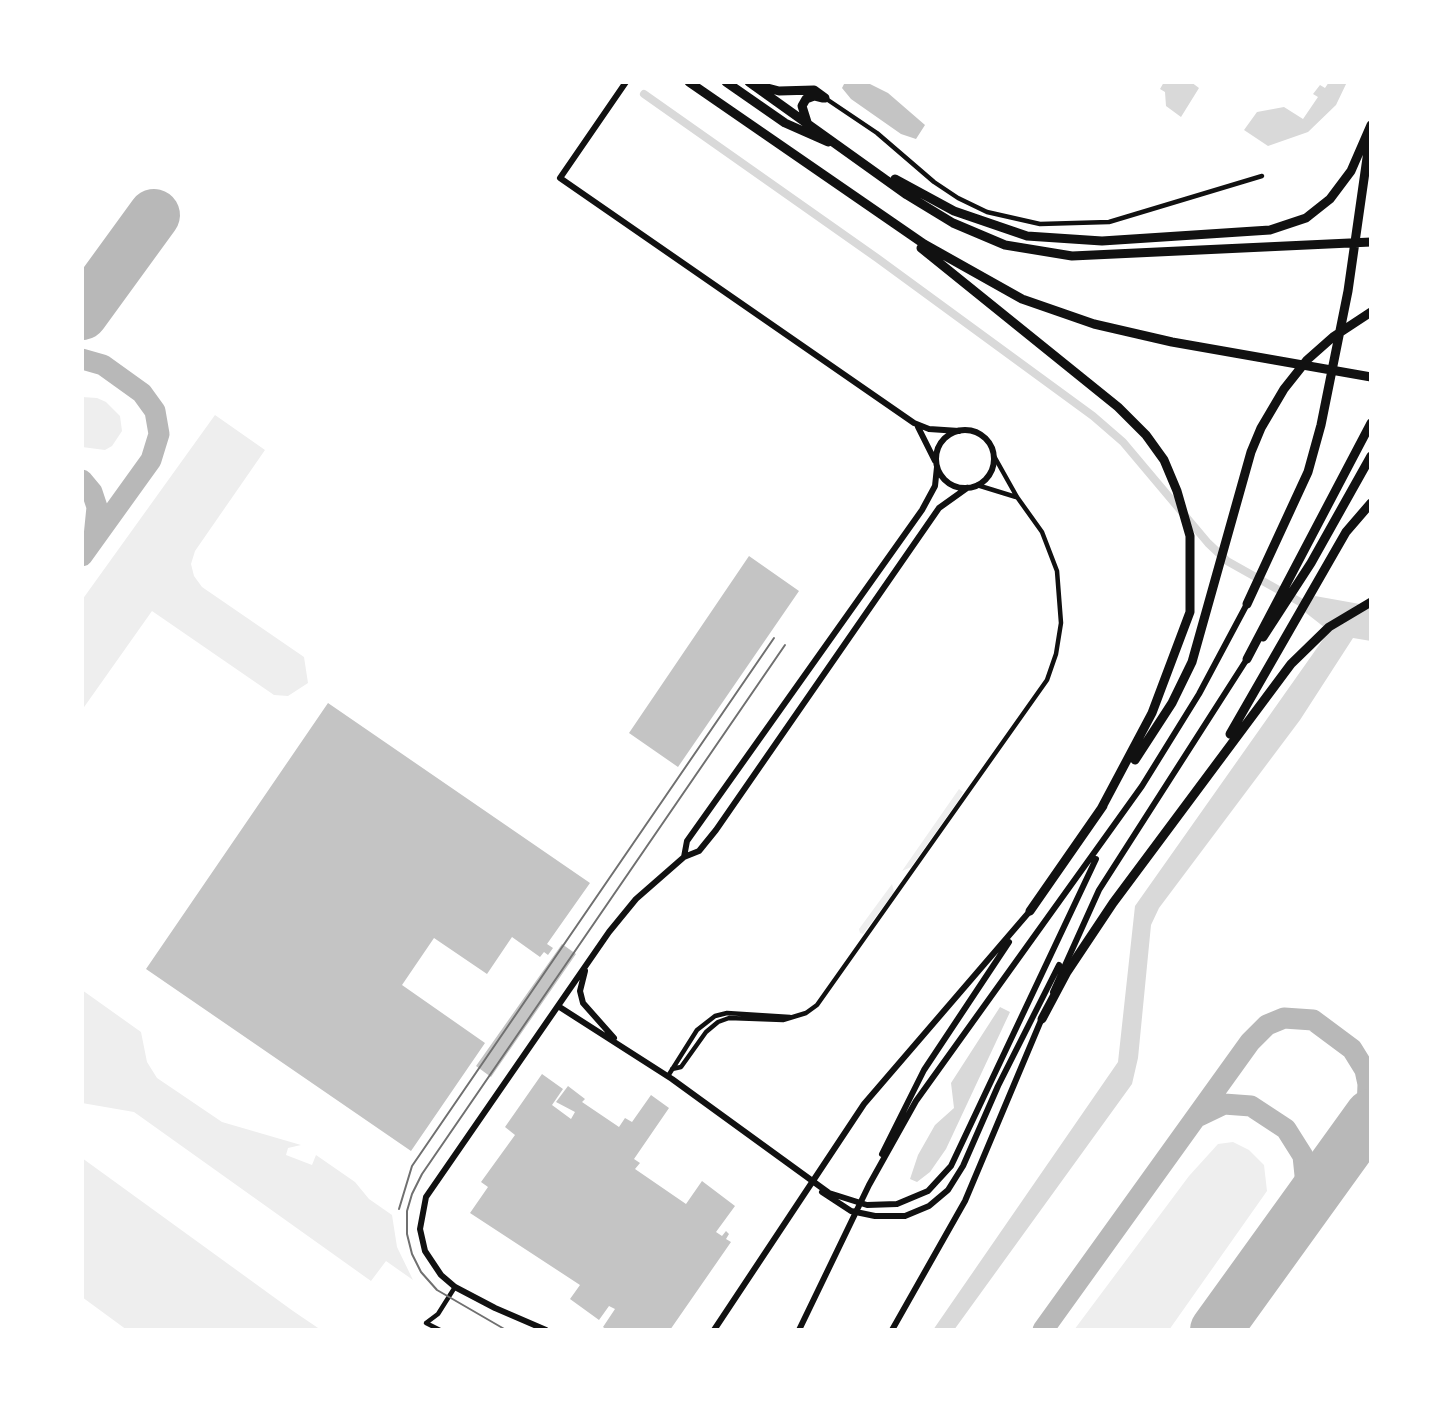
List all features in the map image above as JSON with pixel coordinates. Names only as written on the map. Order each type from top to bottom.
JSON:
[{"type":"highway","points":[[689,82],[878,214],[978,276],[1022,299],[1064,314],[1172,342],[1371,377]]},
{"type":"highway","points":[[726,82],[785,123],[849,152]]},
{"type":"highway","points":[[750,83],[779,91],[814,89],[825,98]]},
{"type":"highway","points":[[750,83],[953,223],[1005,245],[1072,256],[1371,242]]},
{"type":"highway","points":[[808,123],[802,106],[806,99],[814,96],[825,98]]},
{"type":"highway","points":[[869,165],[954,211],[1027,236],[1102,241],[1270,230],[1306,218],[1330,199],[1351,171],[1371,125]]},
{"type":"highway","points":[[1247,604],[1308,472],[1330,388],[1346,303],[1371,132]]},
{"type":"highway","points":[[878,214],[1118,407],[1164,460],[1190,536],[1190,612],[1179,648],[1138,742],[1101,810]]},
{"type":"highway","points":[[1030,911],[1172,703],[1192,662],[1251,452],[1273,407],[1307,360],[1333,337],[1371,312]]},
{"type":"highway","points":[[1274,615],[1371,423]]},
{"type":"highway","points":[[1247,659],[1371,456]]},
{"type":"highway","points":[[1207,773],[1346,532],[1371,503]]},
{"type":"highway","points":[[1042,1019],[1085,943],[1207,773],[1291,664],[1317,637],[1369,603]]},
{"type":"street","points":[[626,82],[560,178],[914,423],[929,429],[978,433],[986,439],[1017,497],[1042,532],[1058,577],[1061,623],[1049,674],[817,1005],[794,1017],[727,1013],[715,1016],[697,1030],[670,1073]]},
{"type":"street","points":[[825,98],[877,133],[934,182],[958,198],[987,212],[1040,224],[1109,222],[1262,176]]},
{"type":"street","points":[[914,423],[926,439],[937,466],[948,481],[967,488]]},
{"type":"street","points":[[684,857],[687,841],[922,510],[934,486],[943,441],[959,431]]},
{"type":"street","points":[[546,1330],[455,1287],[436,1269],[425,1251],[420,1229],[422,1209],[436,1182],[628,908],[684,857],[699,851],[939,508],[989,475],[994,456]]},
{"type":"street","points":[[977,485],[1017,497]]},
{"type":"street","points":[[869,1185],[940,1065],[1114,827],[1192,706],[1247,604]]},
{"type":"street","points":[[558,1006],[670,1073],[828,1198],[851,1211],[875,1216],[905,1216],[929,1206],[948,1190],[963,1166],[1031,1018],[1115,862],[1247,659]]},
{"type":"street","points":[[810,1182],[848,1201],[881,1205],[912,1199],[942,1180],[967,1136],[1082,887],[1114,827]]},
{"type":"street","points":[[714,1330],[864,1104],[1030,911]]},
{"type":"street","points":[[799,1330],[924,1070],[1030,911]]},
{"type":"street","points":[[892,1330],[965,1201],[1083,920]]},
{"type":"street","points":[[587,963],[580,991],[583,1003],[603,1028],[623,1045]]},
{"type":"street","points":[[440,1330],[426,1323],[438,1314],[455,1287]]},
{"type":"shaded area","points":[[1164,82],[1191,82],[1199,88],[1181,117],[1166,106],[1165,92],[1160,89]]},
{"type":"shaded area","points":[[1329,82],[1347,82],[1336,105],[1308,132],[1268,146],[1244,130],[1257,112],[1284,107],[1303,119],[1318,97],[1313,94],[1320,85],[1325,88]]},
{"type":"shaded area","points":[[82,397],[106,402],[120,416],[122,431],[112,446],[105,450],[82,447]]},
{"type":"shaded area","points":[[215,415],[265,450],[195,551],[191,564],[194,576],[202,587],[304,657],[308,683],[288,696],[274,695],[152,611],[82,710],[82,600]]},
{"type":"shaded area","points":[[1315,596],[1371,606],[1371,641],[1353,638],[1300,720],[1159,908],[1151,925],[1138,1058],[1132,1084],[954,1330],[933,1330],[1118,1062],[1135,906],[1329,631],[1301,609]]},
{"type":"shaded area","points":[[959,789],[963,792],[958,801],[911,867],[902,871]]},
{"type":"shaded area","points":[[892,884],[894,892],[863,934],[860,933],[859,929]]},
{"type":"shaded area","points":[[82,990],[141,1032],[147,1062],[157,1078],[222,1122],[301,1145],[288,1148],[286,1155],[312,1165],[316,1155],[355,1182],[369,1199],[392,1215],[397,1247],[413,1280],[386,1261],[371,1281],[134,1112],[82,1103]]},
{"type":"shaded area","points":[[1000,1007],[1010,1012],[946,1149],[930,1172],[917,1182],[910,1179],[918,1155],[935,1125],[954,1108],[951,1083]]},
{"type":"shaded area","points":[[1233,1142],[1249,1150],[1264,1165],[1267,1191],[1169,1330],[1074,1330],[1189,1176],[1218,1144]]},
{"type":"shaded area","points":[[82,1158],[321,1330],[127,1330],[82,1297]]},
{"type":"building","points":[[845,82],[866,82],[888,93],[925,125],[916,139],[901,134],[851,99],[842,88]]},
{"type":"building","points":[[749,556],[799,591],[678,767],[629,733]]},
{"type":"building","points":[[328,703],[590,883],[547,944],[553,948],[548,955],[544,952],[540,957],[512,937],[487,974],[434,938],[402,985],[485,1043],[411,1151],[146,969]]},
{"type":"building","points":[[562,944],[576,954],[491,1077],[476,1066]]},
{"type":"building","points":[[542,1074],[563,1089],[552,1105],[571,1119],[575,1112],[556,1102],[568,1086],[585,1099],[582,1102],[619,1127],[625,1118],[632,1122],[651,1095],[669,1108],[634,1159],[640,1163],[635,1169],[686,1204],[702,1181],[735,1206],[716,1232],[722,1236],[726,1231],[729,1234],[726,1239],[731,1242],[670,1330],[607,1330],[603,1327],[615,1309],[609,1306],[599,1320],[570,1299],[580,1285],[470,1213],[488,1187],[481,1182],[515,1135],[505,1127]]},
{"type":"waterway","points":[[644,94],[877,258],[1093,416],[1123,442],[1208,543],[1227,561],[1309,607]]},
{"type":"taxiway","points":[[82,359],[103,365],[142,393],[155,411],[159,434],[151,460],[82,556]]},
{"type":"taxiway","points":[[82,480],[92,492],[97,507],[94,537]]},
{"type":"taxiway","points":[[1043,1330],[1250,1042],[1267,1025],[1284,1018],[1313,1020],[1352,1049],[1365,1070],[1368,1084],[1367,1111],[1363,1126]]},
{"type":"taxiway","points":[[1199,1116],[1224,1104],[1251,1106],[1286,1129],[1303,1156],[1306,1185],[1301,1205],[1252,1279]]},
{"type":"runway","points":[[82,314],[154,215]]},
{"type":"runway","points":[[1216,1330],[1371,1115]]},
{"type":"tram line","points":[[399,1209],[412,1166],[774,638]]},
{"type":"tram line","points":[[506,1330],[437,1290],[421,1272],[412,1254],[407,1234],[407,1211],[412,1194],[422,1174],[785,645]]}]
